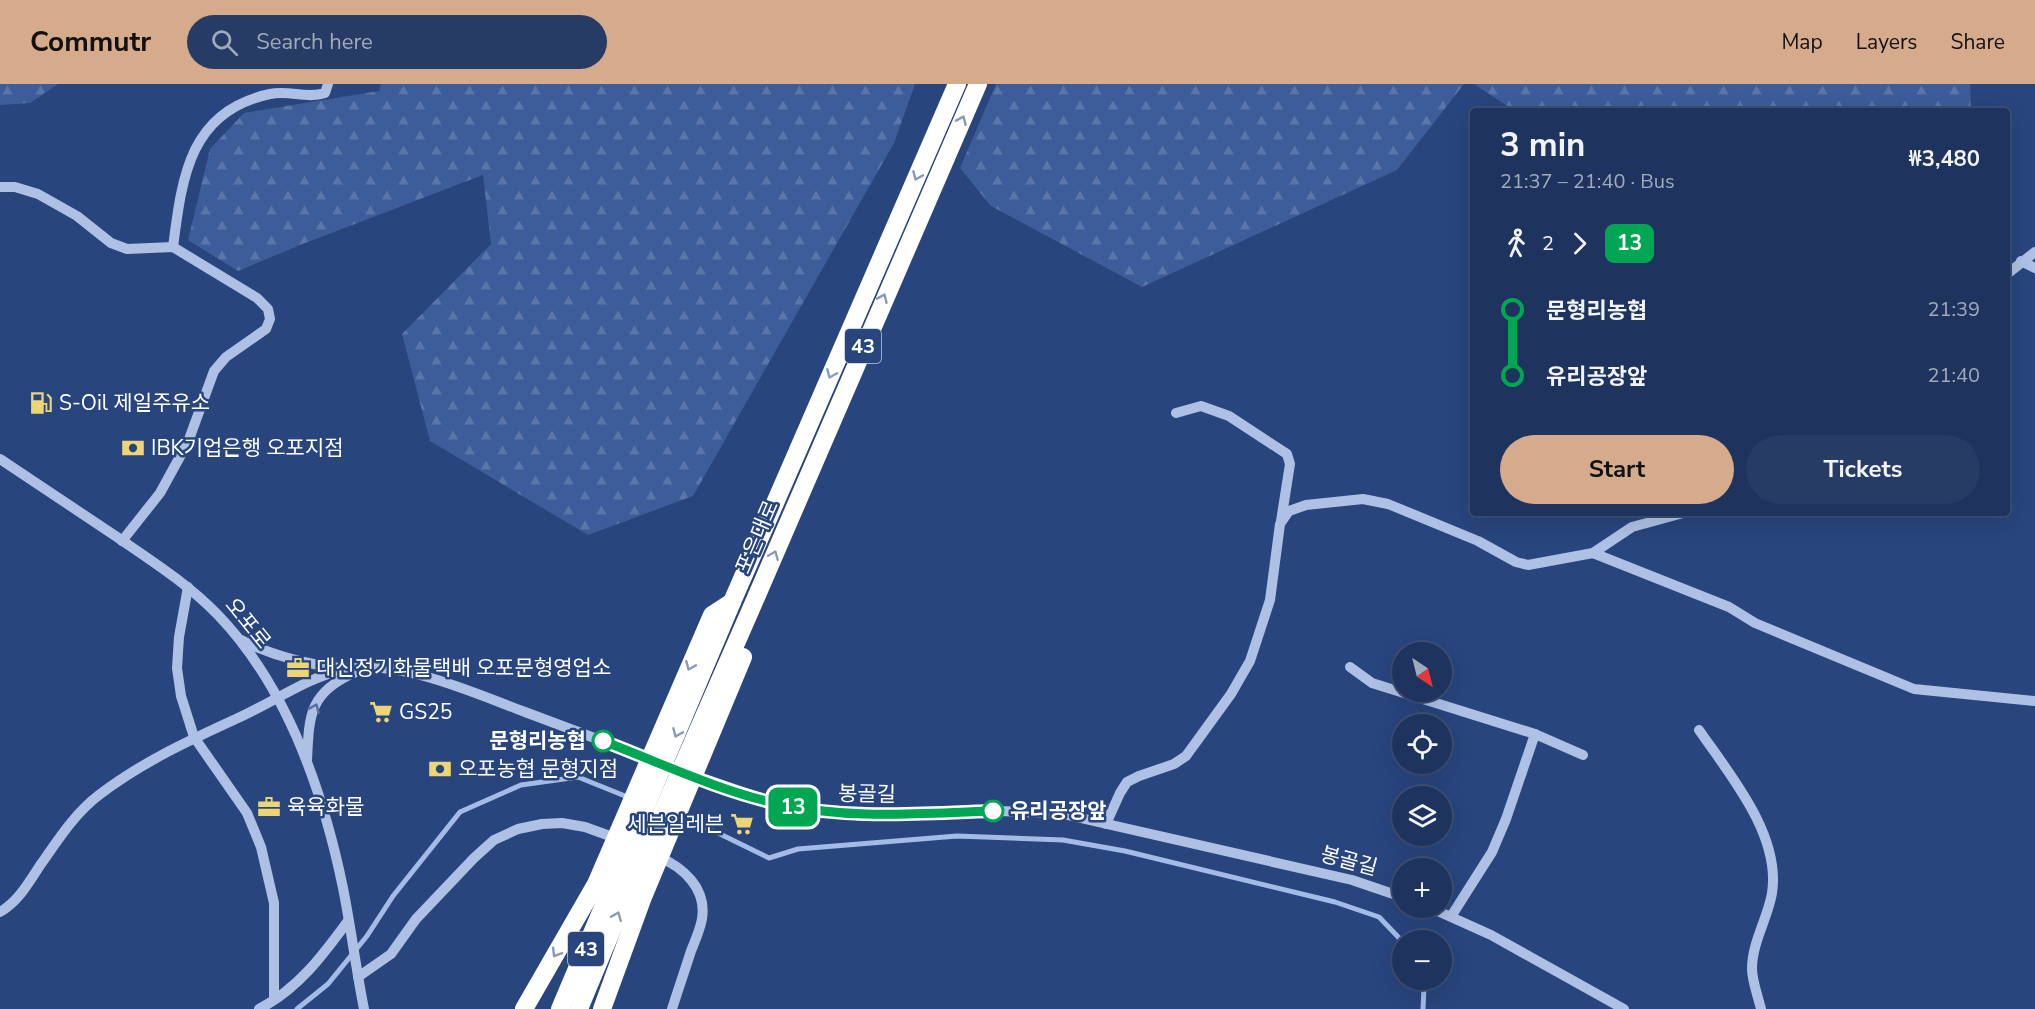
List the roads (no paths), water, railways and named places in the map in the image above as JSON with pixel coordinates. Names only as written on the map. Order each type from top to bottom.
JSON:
[{"type":"highway","name":"포은대로","points":[[619,890],[711,615],[732,602],[957,84]]},
{"type":"highway","name":"포은대로","points":[[619,890],[753,634],[751,609],[866,337],[978,84]]},
{"type":"highway","points":[[524,1009],[619,890]]},
{"type":"highway","points":[[602,1009],[619,890]]},
{"type":"highway","name":"43","points":[[560,1009],[619,890]]},
{"type":"highway","name":"43","points":[[579,1009],[619,890]]},
{"type":"street","points":[[173,248],[181,189],[192,154],[204,132],[220,116],[244,102],[272,94],[316,96],[325,93],[328,84]]},
{"type":"street","points":[[0,187],[15,187],[38,194],[77,216],[111,243],[127,249],[173,248],[257,298],[268,309],[270,319],[266,329],[226,357],[214,371],[188,442],[160,493],[122,541]]},
{"type":"street","points":[[2010,271],[2035,252]]},
{"type":"street","points":[[2022,261],[2035,268]]},
{"type":"street","points":[[1106,824],[1120,793],[1128,782],[1174,764],[1186,756],[1231,694],[1250,660],[1270,600],[1290,464],[1287,454],[1229,416],[1201,406],[1176,413]]},
{"type":"street","name":"오포로","points":[[0,459],[188,587],[218,614],[239,639],[278,698],[307,765],[330,835],[364,1009]]},
{"type":"street","points":[[1280,524],[1289,511],[1306,505],[1362,499],[1388,504],[1478,541],[1516,562],[1528,565],[1593,553],[1632,527],[1672,516]]},
{"type":"street","points":[[1593,553],[1730,607],[1755,623],[1914,689],[2035,701]]},
{"type":"street","points":[[188,587],[179,637],[177,668],[181,696],[194,737],[246,813],[261,847],[274,903],[274,999]]},
{"type":"street","points":[[239,639],[262,651],[296,662],[346,669]]},
{"type":"street","points":[[307,765],[309,722],[313,708],[332,685],[364,668]]},
{"type":"street","name":"봉골길","points":[[0,912],[10,906],[22,892],[66,829],[97,796],[134,771],[194,737],[241,717],[323,675],[346,669],[364,668],[396,670],[442,681],[719,785],[778,804],[863,816],[1001,811],[1063,814],[1352,880],[1392,894]]},
{"type":"street","points":[[1350,668],[1372,683],[1535,734],[1583,755]]},
{"type":"street","points":[[1699,730],[1748,801],[1772,856],[1772,893],[1758,936],[1752,968],[1761,1009]]},
{"type":"street","points":[[1535,734],[1506,819],[1492,852],[1452,915],[1624,1009]]},
{"type":"street","points":[[357,971],[391,954],[416,919],[494,840],[518,829],[562,823],[585,827],[673,862],[690,877],[699,892],[702,920],[672,1009]]},
{"type":"street","points":[[259,1009],[315,965],[348,921]]},
{"type":"waterway","points":[[297,1009],[328,984],[367,936],[393,896],[460,812],[521,785],[578,777],[630,798]]},
{"type":"waterway","points":[[680,819],[716,832],[769,858],[798,849],[957,836],[1063,840],[1125,851],[1335,902],[1379,917],[1392,931]]},
{"type":"waterway","points":[[1423,1009],[1424,990]]},
{"type":"place","name":"S-Oil 제일주유소","points":[[41,403]]},
{"type":"place","name":"IBK기업은행 오포지점","points":[[133,448]]},
{"type":"place","name":"대신정기화물택배 오포문형영업소","points":[[298,668]]},
{"type":"place","name":"GS25","points":[[381,712]]},
{"type":"place","name":"문형리농협","points":[[603,741]]},
{"type":"place","name":"오포농협 문형지점","points":[[440,769]]},
{"type":"place","name":"육육화물","points":[[269,807]]},
{"type":"place","name":"유리공장앞","points":[[993,811]]},
{"type":"place","name":"세븐일레븐","points":[[742,824]]}]
